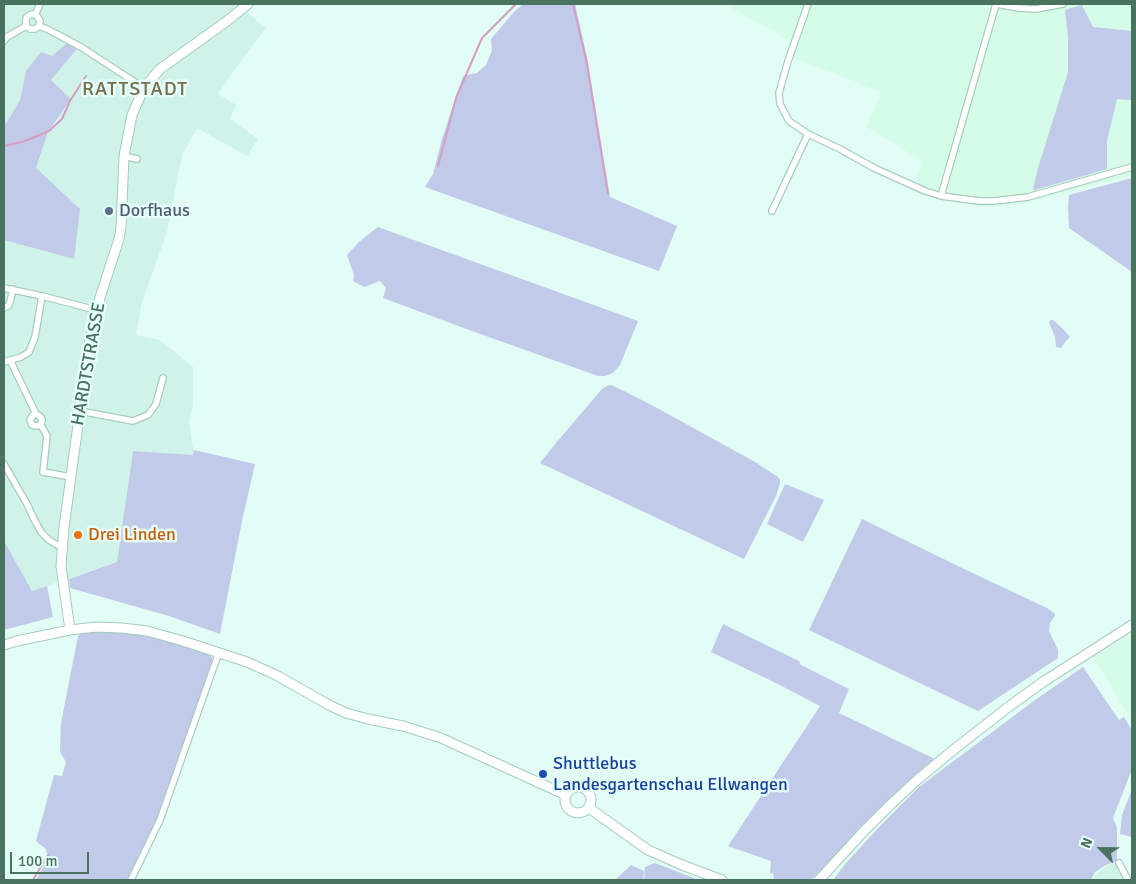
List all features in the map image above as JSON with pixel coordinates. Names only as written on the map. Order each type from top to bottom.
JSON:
[{"type":"main road","name":"HARDTSTRASSE","points":[[70,630],[61,566],[62,548],[85,364],[96,310],[119,239],[121,227],[124,156],[132,115],[144,88],[160,69],[248,4]]},
{"type":"main road","points":[[66,604],[78,623],[84,628]]},
{"type":"main road","points":[[818,880],[888,807],[957,747],[1043,682],[1132,625]]},
{"type":"main road","points":[[4,645],[84,628],[122,628],[147,631],[246,662],[276,675],[346,713],[403,726],[441,738],[566,795]]},
{"type":"main road","points":[[573,788],[583,788],[590,795],[591,802],[589,808],[581,813],[572,812],[565,804],[566,795],[573,788]]},
{"type":"main road","points":[[589,808],[648,850],[722,880]]},
{"type":"street","points":[[26,26],[26,18],[35,14],[40,4]]},
{"type":"street","points":[[808,4],[783,77],[779,93],[780,104],[788,121],[808,134],[874,168],[916,188],[941,196],[994,201],[1028,197],[1132,167]]},
{"type":"street","points":[[941,196],[996,4],[1036,9],[1063,4]]},
{"type":"street","points":[[35,14],[39,18],[39,26]]},
{"type":"street","points":[[26,26],[32,29],[39,26],[47,29],[80,47],[144,88]]},
{"type":"street","points":[[5,37],[26,26]]},
{"type":"street","points":[[772,211],[808,134]]},
{"type":"street","points":[[124,156],[137,159]]},
{"type":"street","points":[[4,288],[96,310]]},
{"type":"street","points":[[4,308],[10,302],[13,289]]},
{"type":"street","points":[[42,296],[35,337],[29,352],[21,357],[7,361],[36,414],[42,420],[41,425],[47,436],[43,472],[71,477]]},
{"type":"street","points":[[80,410],[133,421],[148,415],[156,404],[162,378]]},
{"type":"street","points":[[4,464],[41,532],[49,540],[62,548]]},
{"type":"street","points":[[132,880],[160,820],[219,652]]},
{"type":"street","points":[[1119,863],[1128,880]]},
{"type":"shaded area","points":[[4,4],[236,4],[266,28],[218,94],[236,105],[230,119],[258,139],[247,156],[197,128],[182,155],[167,232],[142,302],[136,335],[160,340],[193,367],[193,405],[189,422],[194,455],[133,451],[117,562],[32,591],[4,541],[4,240],[74,259],[36,168],[48,132],[71,100],[51,80],[80,46],[72,39],[52,56],[26,71],[20,100],[4,124]]},
{"type":"shaded area","points":[[523,4],[575,4],[587,57],[610,197],[677,226],[659,271],[425,187],[433,174],[442,139],[463,76],[477,73],[486,65],[492,50],[491,39]]},
{"type":"shaded area","points":[[725,4],[1132,4],[1132,175],[1025,203],[986,207],[952,202],[913,192],[921,166],[920,161],[867,127],[881,93],[791,57],[794,43]]},
{"type":"shaded area","points":[[1082,5],[1093,27],[1132,31],[1132,100],[1117,99],[1107,141],[1107,169],[1035,190],[1033,189],[1038,168],[1068,72],[1068,37],[1065,10]]},
{"type":"shaded area","points":[[67,43],[77,49],[51,80],[71,99],[48,132],[36,168],[80,209],[74,259],[4,240],[4,124],[20,100],[26,71],[41,52],[52,56]]},
{"type":"shaded area","points":[[1132,178],[1132,272],[1069,228],[1068,208],[1069,195]]},
{"type":"shaded area","points":[[378,227],[638,321],[620,365],[613,373],[598,376],[383,298],[386,288],[380,281],[364,287],[353,281],[354,275],[347,255],[359,242]]},
{"type":"shaded area","points":[[1051,320],[1070,337],[1061,348],[1056,347],[1055,337],[1049,322]]},
{"type":"shaded area","points":[[611,385],[659,409],[755,462],[778,477],[780,484],[776,496],[744,559],[540,463],[602,389]]},
{"type":"shaded area","points":[[194,450],[255,464],[220,634],[169,616],[70,588],[69,579],[117,562],[133,451],[193,455]]},
{"type":"shaded area","points":[[785,484],[824,500],[803,542],[767,524]]},
{"type":"shaded area","points":[[862,519],[1047,608],[1055,614],[1050,623],[1049,631],[1058,650],[1058,658],[978,711],[809,630]]},
{"type":"shaded area","points":[[4,541],[32,591],[47,586],[53,617],[4,630]]},
{"type":"shaded area","points":[[723,624],[799,661],[801,665],[849,689],[839,713],[937,760],[846,844],[811,880],[774,880],[773,873],[770,873],[771,861],[728,846],[820,706],[711,652]]},
{"type":"shaded area","points":[[122,631],[147,635],[209,652],[212,664],[156,823],[129,880],[36,880],[48,858],[46,849],[36,841],[54,775],[62,776],[66,762],[60,752],[61,723],[78,636],[81,633]]},
{"type":"shaded area","points":[[1132,634],[1132,722],[1094,658]]},
{"type":"shaded area","points":[[1083,667],[1119,720],[1124,717],[1132,730],[1132,769],[1113,818],[1117,828],[1117,861],[1095,872],[1091,880],[833,880],[882,824],[919,787],[1035,700]]},
{"type":"shaded area","points":[[1132,789],[1132,837],[1120,834],[1122,815]]},
{"type":"shaded area","points":[[655,863],[699,880],[644,880],[645,867]]},
{"type":"shaded area","points":[[1119,863],[1132,880],[1093,880],[1096,874],[1108,865]]},
{"type":"shaded area","points":[[631,865],[644,871],[643,880],[615,880]]},
{"type":"waterway","points":[[438,166],[456,98],[482,38],[516,4]]},
{"type":"waterway","points":[[573,4],[587,64],[608,194]]},
{"type":"waterway","points":[[4,146],[25,141],[49,131],[62,119],[70,101],[86,76]]},
{"type":"waterway","points":[[33,880],[48,855]]},
{"type":"place","name":"Dorfhaus","points":[[109,211]]},
{"type":"place","name":"Drei Linden","points":[[78,535]]},
{"type":"place","name":"Shuttlebus Landesgartenschau Ellwangen","points":[[543,774]]},
{"type":"district","name":"RATTSTADT","points":[[135,90]]}]
